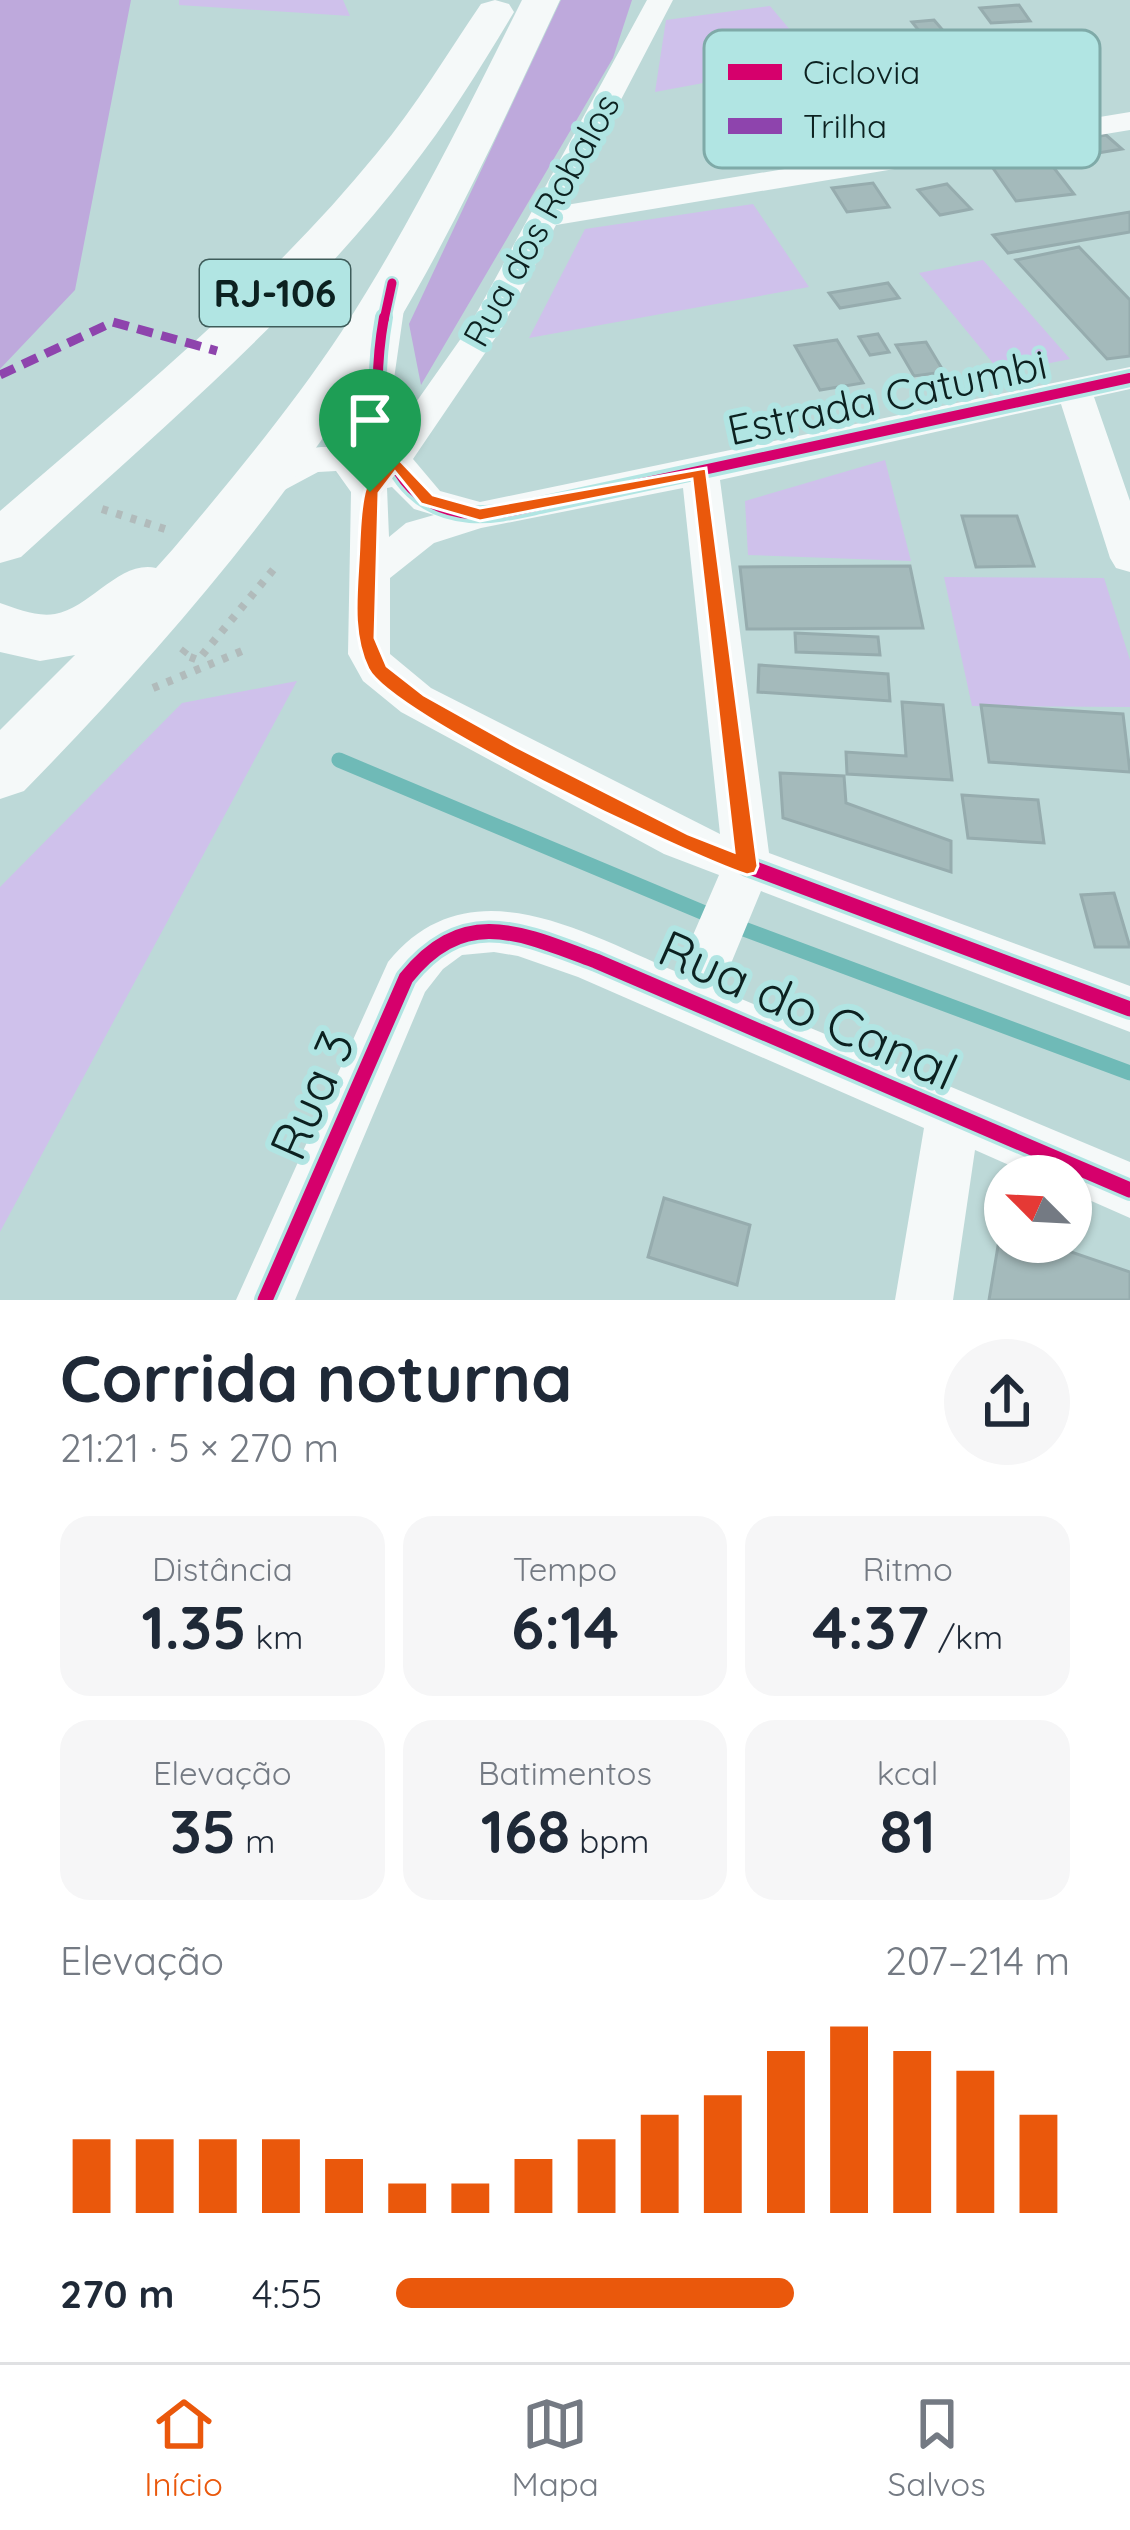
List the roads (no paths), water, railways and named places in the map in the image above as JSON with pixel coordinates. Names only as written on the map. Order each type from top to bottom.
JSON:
[{"type":"highway","name":"RJ-106","points":[[0,543],[217,351],[283,286],[397,160],[502,0]]},
{"type":"highway","name":"RJ-106","points":[[0,772],[116,656],[214,518],[301,428],[392,284],[479,128],[541,0]]},
{"type":"highway","points":[[0,578],[267,326],[283,286]]},
{"type":"highway","points":[[0,626],[34,640],[73,635],[101,622],[214,518]]},
{"type":"street","name":"Rua dos Robalos","points":[[382,476],[485,328],[660,0]]},
{"type":"street","points":[[1100,126],[1130,121]]},
{"type":"street","points":[[547,217],[845,168]]},
{"type":"street","points":[[392,284],[380,333],[376,386],[382,476],[368,574],[369,654],[393,684],[634,818],[740,884],[1130,1009]]},
{"type":"street","name":"Estrada Catumbi","points":[[214,518],[297,465],[329,457],[382,476],[427,500],[480,514],[700,472],[1130,378]]},
{"type":"street","points":[[1074,390],[1130,558]]},
{"type":"street","points":[[700,472],[740,884]]},
{"type":"street","points":[[368,574],[420,532],[480,514]]},
{"type":"street","name":"Rua do Canal","points":[[699,979],[740,884]]},
{"type":"street","name":"Rua do Canal","points":[[448,935],[477,930],[527,936],[699,979],[953,1115],[1130,1190]]},
{"type":"street","name":"Rua 3","points":[[265,1300],[406,977],[421,954],[448,935]]},
{"type":"street","points":[[923,1300],[953,1115]]},
{"type":"waterway","points":[[339,760],[714,917]]},
{"type":"waterway","points":[[733,925],[1130,1073]]}]
